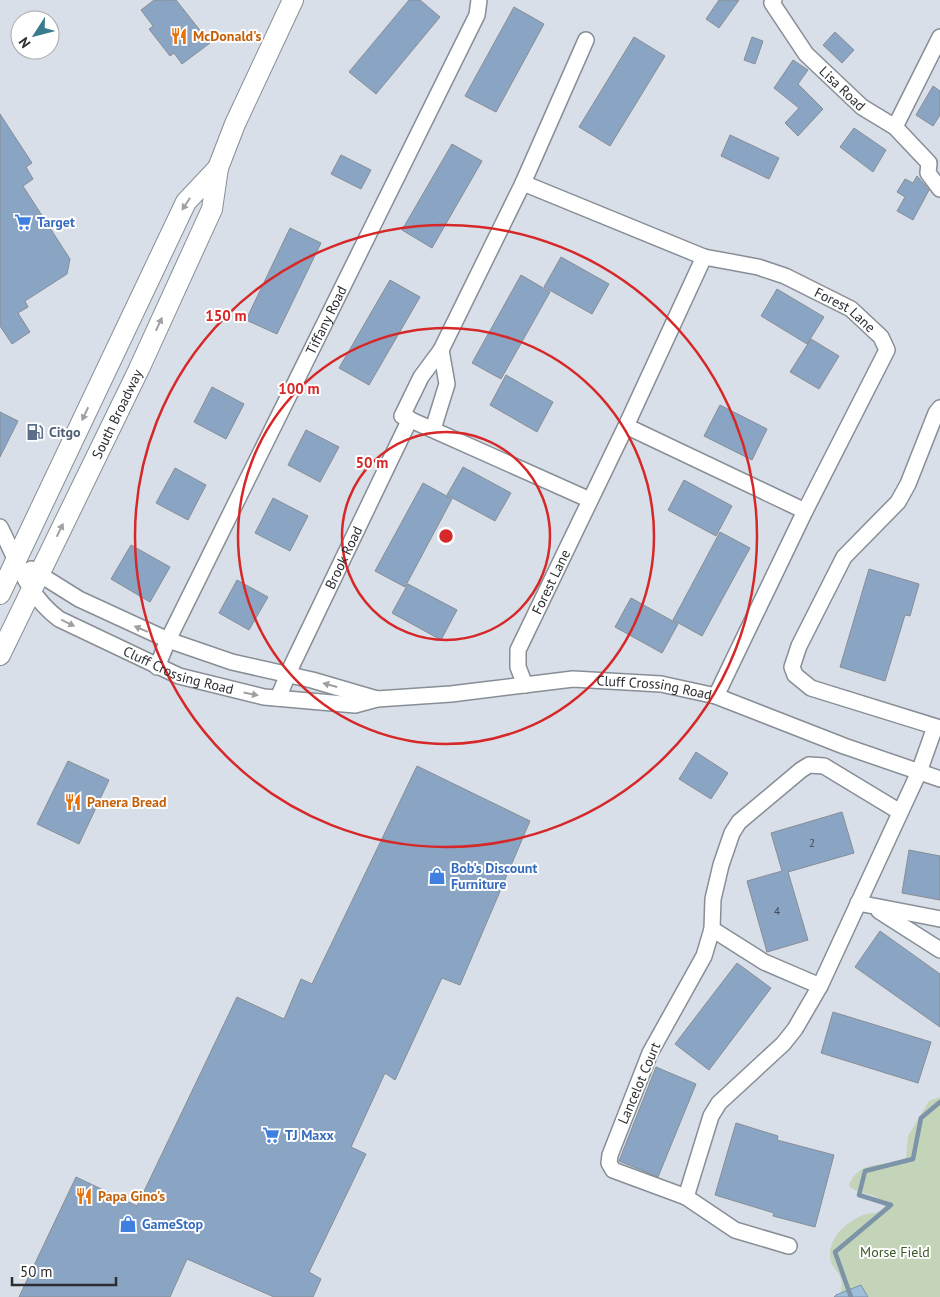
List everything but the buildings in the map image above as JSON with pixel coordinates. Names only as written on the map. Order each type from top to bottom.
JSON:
[{"type":"main road","name":"South Broadway","points":[[0,655],[139,369],[212,209],[218,168],[235,124],[293,0]]},
{"type":"main road","name":"South Broadway","points":[[0,594],[186,202],[218,168]]},
{"type":"street","name":"Tiffany Road","points":[[158,667],[168,640],[472,24],[479,0]]},
{"type":"street","name":"Lisa Road","points":[[772,1],[806,54],[862,108],[896,127],[935,163],[928,173],[940,189]]},
{"type":"street","points":[[896,127],[940,37]]},
{"type":"street","name":"Brook Road","points":[[278,698],[406,417],[421,377],[441,350],[523,183],[586,40]]},
{"type":"street","name":"Forest Lane","points":[[523,183],[704,257],[758,267],[785,276],[851,308],[881,337],[887,350],[805,511],[716,696]]},
{"type":"street","name":"Forest Lane","points":[[525,685],[518,667],[518,650],[626,426],[704,257]]},
{"type":"street","points":[[434,429],[447,384],[441,350]]},
{"type":"street","points":[[686,1197],[711,1116],[719,1103],[783,1044],[799,1024],[865,905],[900,812],[938,728],[811,688],[795,675],[792,666],[799,646],[844,558],[886,516],[901,496],[940,408]]},
{"type":"street","points":[[406,417],[590,500]]},
{"type":"street","points":[[626,426],[805,511]]},
{"type":"street","name":"Cluff Crossing Road","points":[[0,527],[31,592],[46,610],[59,619],[178,676],[241,692],[278,698],[355,705],[377,699],[451,694],[572,679],[661,684],[716,696],[844,746],[940,779]]},
{"type":"street","name":"Cluff Crossing Road","points":[[16,561],[39,573],[79,599],[168,640],[232,662],[349,690],[377,699]]},
{"type":"street","name":"Lancelot Court","points":[[789,1246],[735,1230],[686,1197],[614,1170],[610,1163],[610,1155],[648,1058],[700,965],[712,929],[713,899],[732,833],[747,814],[809,765],[824,766],[900,812]]},
{"type":"street","points":[[865,905],[940,919]]},
{"type":"street","points":[[865,905],[940,950]]},
{"type":"street","points":[[712,929],[764,962],[820,986]]},
{"type":"green space","name":"Morse Field","points":[[940,1097],[940,1297],[839,1297],[841,1277],[833,1266],[830,1255],[836,1236],[840,1230],[851,1222],[863,1215],[879,1211],[884,1207],[884,1203],[880,1199],[849,1186],[852,1178],[864,1168],[878,1164],[902,1163],[906,1158],[908,1136],[929,1101]]},
{"type":"water","points":[[861,1285],[868,1297],[834,1297],[836,1295]]},
{"type":"waterway","points":[[851,1297],[835,1252],[891,1205],[859,1195],[865,1171],[913,1159],[921,1118],[940,1102]]},
{"type":"place","name":"McDonald's","points":[[179,36]]},
{"type":"place","name":"Target","points":[[23,222]]},
{"type":"place","name":"Citgo","points":[[35,432]]},
{"type":"place","name":"Panera Bread","points":[[73,802]]},
{"type":"place","name":"Bob's Discount Furniture","points":[[437,876]]},
{"type":"place","name":"TJ Maxx","points":[[271,1135]]},
{"type":"place","name":"Papa Gino's","points":[[84,1196]]},
{"type":"place","name":"GameStop","points":[[128,1224]]}]
